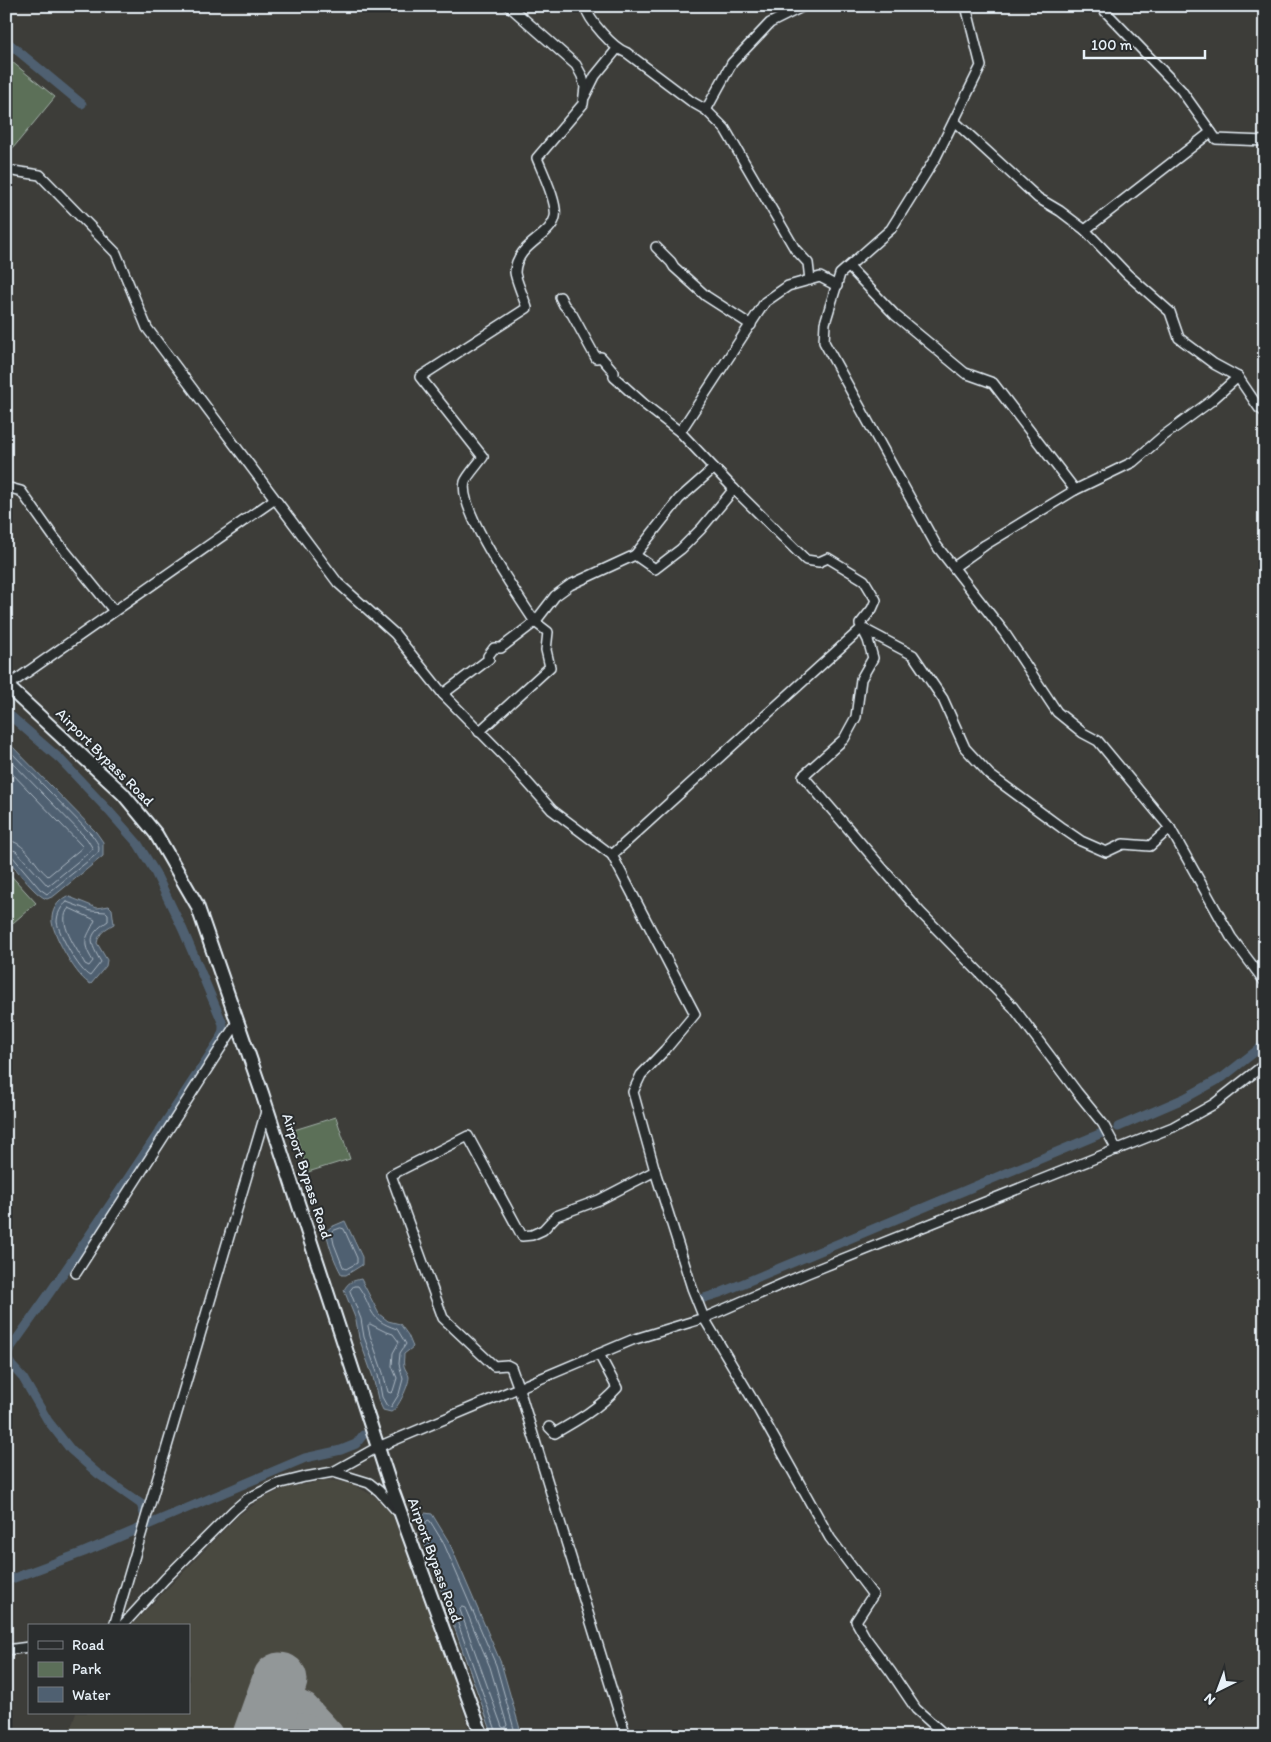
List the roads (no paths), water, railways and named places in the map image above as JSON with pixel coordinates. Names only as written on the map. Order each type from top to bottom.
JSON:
[{"type":"street","points":[[479,732],[550,667],[546,650],[548,632],[535,622],[478,532],[465,494],[465,482],[483,458],[420,377],[528,308],[515,272],[520,255],[550,227],[555,216],[551,193],[537,158],[584,104],[585,87],[576,65],[509,6]]},
{"type":"street","points":[[585,6],[587,14],[618,49],[627,53],[692,102],[706,110],[725,129],[795,249],[808,263],[810,280]]},
{"type":"street","points":[[706,110],[732,63],[770,23],[804,6]]},
{"type":"street","points":[[966,6],[981,66],[936,157],[891,229],[840,274],[825,323],[824,342],[936,545],[1004,632],[1057,712],[1082,733],[1098,741],[1170,828],[1231,937],[1265,982]]},
{"type":"street","points":[[1100,6],[1181,90],[1216,139],[1265,141]]},
{"type":"street","points":[[584,98],[595,76],[618,49]]},
{"type":"street","points":[[954,120],[1038,198],[1060,210],[1085,230],[1127,274],[1170,312],[1180,338],[1214,364],[1238,376],[1260,408],[1265,412]]},
{"type":"street","points":[[1085,230],[1211,132]]},
{"type":"street","points":[[6,170],[40,175],[116,252],[147,328],[338,583],[395,634],[443,694],[504,756],[552,810],[612,855],[695,1014],[637,1080],[633,1092],[655,1171],[692,1288],[704,1318],[754,1402],[830,1538],[873,1595],[856,1621],[916,1709],[945,1735],[949,1736]]},
{"type":"street","points":[[656,247],[672,262],[674,267],[706,296],[751,325]]},
{"type":"street","points":[[849,267],[895,315],[965,373],[994,383],[1075,490]]},
{"type":"street","points":[[680,432],[765,302],[788,286],[820,277],[837,286]]},
{"type":"street","points":[[560,297],[572,314],[596,358],[601,357],[614,372],[614,377],[644,404],[680,432],[734,490],[806,560],[819,562],[828,558],[864,580],[876,600],[872,609],[860,624],[868,640],[873,658],[861,679],[856,716],[844,738],[803,776],[920,912],[1013,1006],[1077,1092],[1104,1124],[1117,1150]]},
{"type":"street","points":[[954,567],[985,545],[1075,490],[1133,462],[1162,437],[1211,401],[1238,376]]},
{"type":"street","points":[[443,694],[489,660],[488,656],[494,648],[501,648],[535,622],[555,596],[570,585],[635,555],[680,499],[714,468]]},
{"type":"street","points":[[6,487],[21,491],[53,536],[114,611]]},
{"type":"street","points":[[635,555],[655,569],[681,549],[701,529],[734,490]]},
{"type":"street","points":[[7,686],[275,499]]},
{"type":"street","points":[[862,628],[913,655],[943,699],[964,748],[990,775],[1081,841],[1106,852],[1123,844],[1150,846],[1170,828]]},
{"type":"street","points":[[612,855],[862,628]]},
{"type":"street","name":"Airport Bypass Road","points":[[7,686],[123,794],[156,834],[197,905],[268,1108],[378,1447],[482,1736]]},
{"type":"street","points":[[76,1273],[238,1021]]},
{"type":"street","points":[[124,1624],[172,1572],[247,1499],[278,1484],[333,1472],[378,1447],[632,1340],[704,1318],[805,1274],[1058,1171],[1173,1127],[1214,1104],[1265,1064]]},
{"type":"street","points":[[115,1624],[268,1108]]},
{"type":"street","points":[[626,1736],[519,1389],[509,1366],[494,1366],[443,1318],[391,1175],[468,1136],[522,1236],[532,1235],[543,1230],[556,1216],[599,1200],[655,1171]]},
{"type":"street","points":[[549,1427],[555,1433],[579,1420],[604,1402],[617,1388],[600,1354]]},
{"type":"street","points":[[333,1472],[369,1483],[393,1505],[404,1522]]},
{"type":"street","points":[[6,1650],[28,1648]]},
{"type":"water","points":[[6,740],[96,832],[103,842],[103,856],[54,896],[47,899],[31,887],[6,857]]},
{"type":"water","points":[[67,896],[97,908],[109,906],[112,909],[114,924],[103,932],[97,943],[107,960],[106,966],[91,984],[73,966],[62,947],[52,922],[55,907]]},
{"type":"water","points":[[345,1221],[362,1257],[362,1265],[346,1275],[342,1275],[332,1253],[326,1231]]},
{"type":"water","points":[[361,1279],[379,1314],[388,1321],[400,1324],[408,1335],[413,1347],[404,1354],[404,1366],[409,1377],[407,1385],[400,1402],[391,1412],[383,1410],[378,1399],[373,1377],[359,1338],[356,1320],[344,1290],[351,1282]]},
{"type":"water","points":[[425,1513],[432,1514],[449,1542],[501,1663],[522,1736],[493,1736],[420,1531],[421,1520]]},
{"type":"waterway","points":[[6,41],[82,104]]},
{"type":"waterway","points":[[6,712],[60,759],[138,844],[155,872],[183,930],[223,1024],[220,1039],[88,1237],[6,1354]]},
{"type":"waterway","points":[[1118,1127],[1185,1098],[1223,1077],[1265,1044]]},
{"type":"waterway","points":[[701,1299],[720,1293],[1102,1133]]},
{"type":"waterway","points":[[6,1357],[23,1378],[48,1421],[71,1450],[97,1473],[141,1504],[146,1520]]},
{"type":"waterway","points":[[6,1581],[84,1552],[305,1458],[341,1450],[356,1444],[363,1435]]}]
